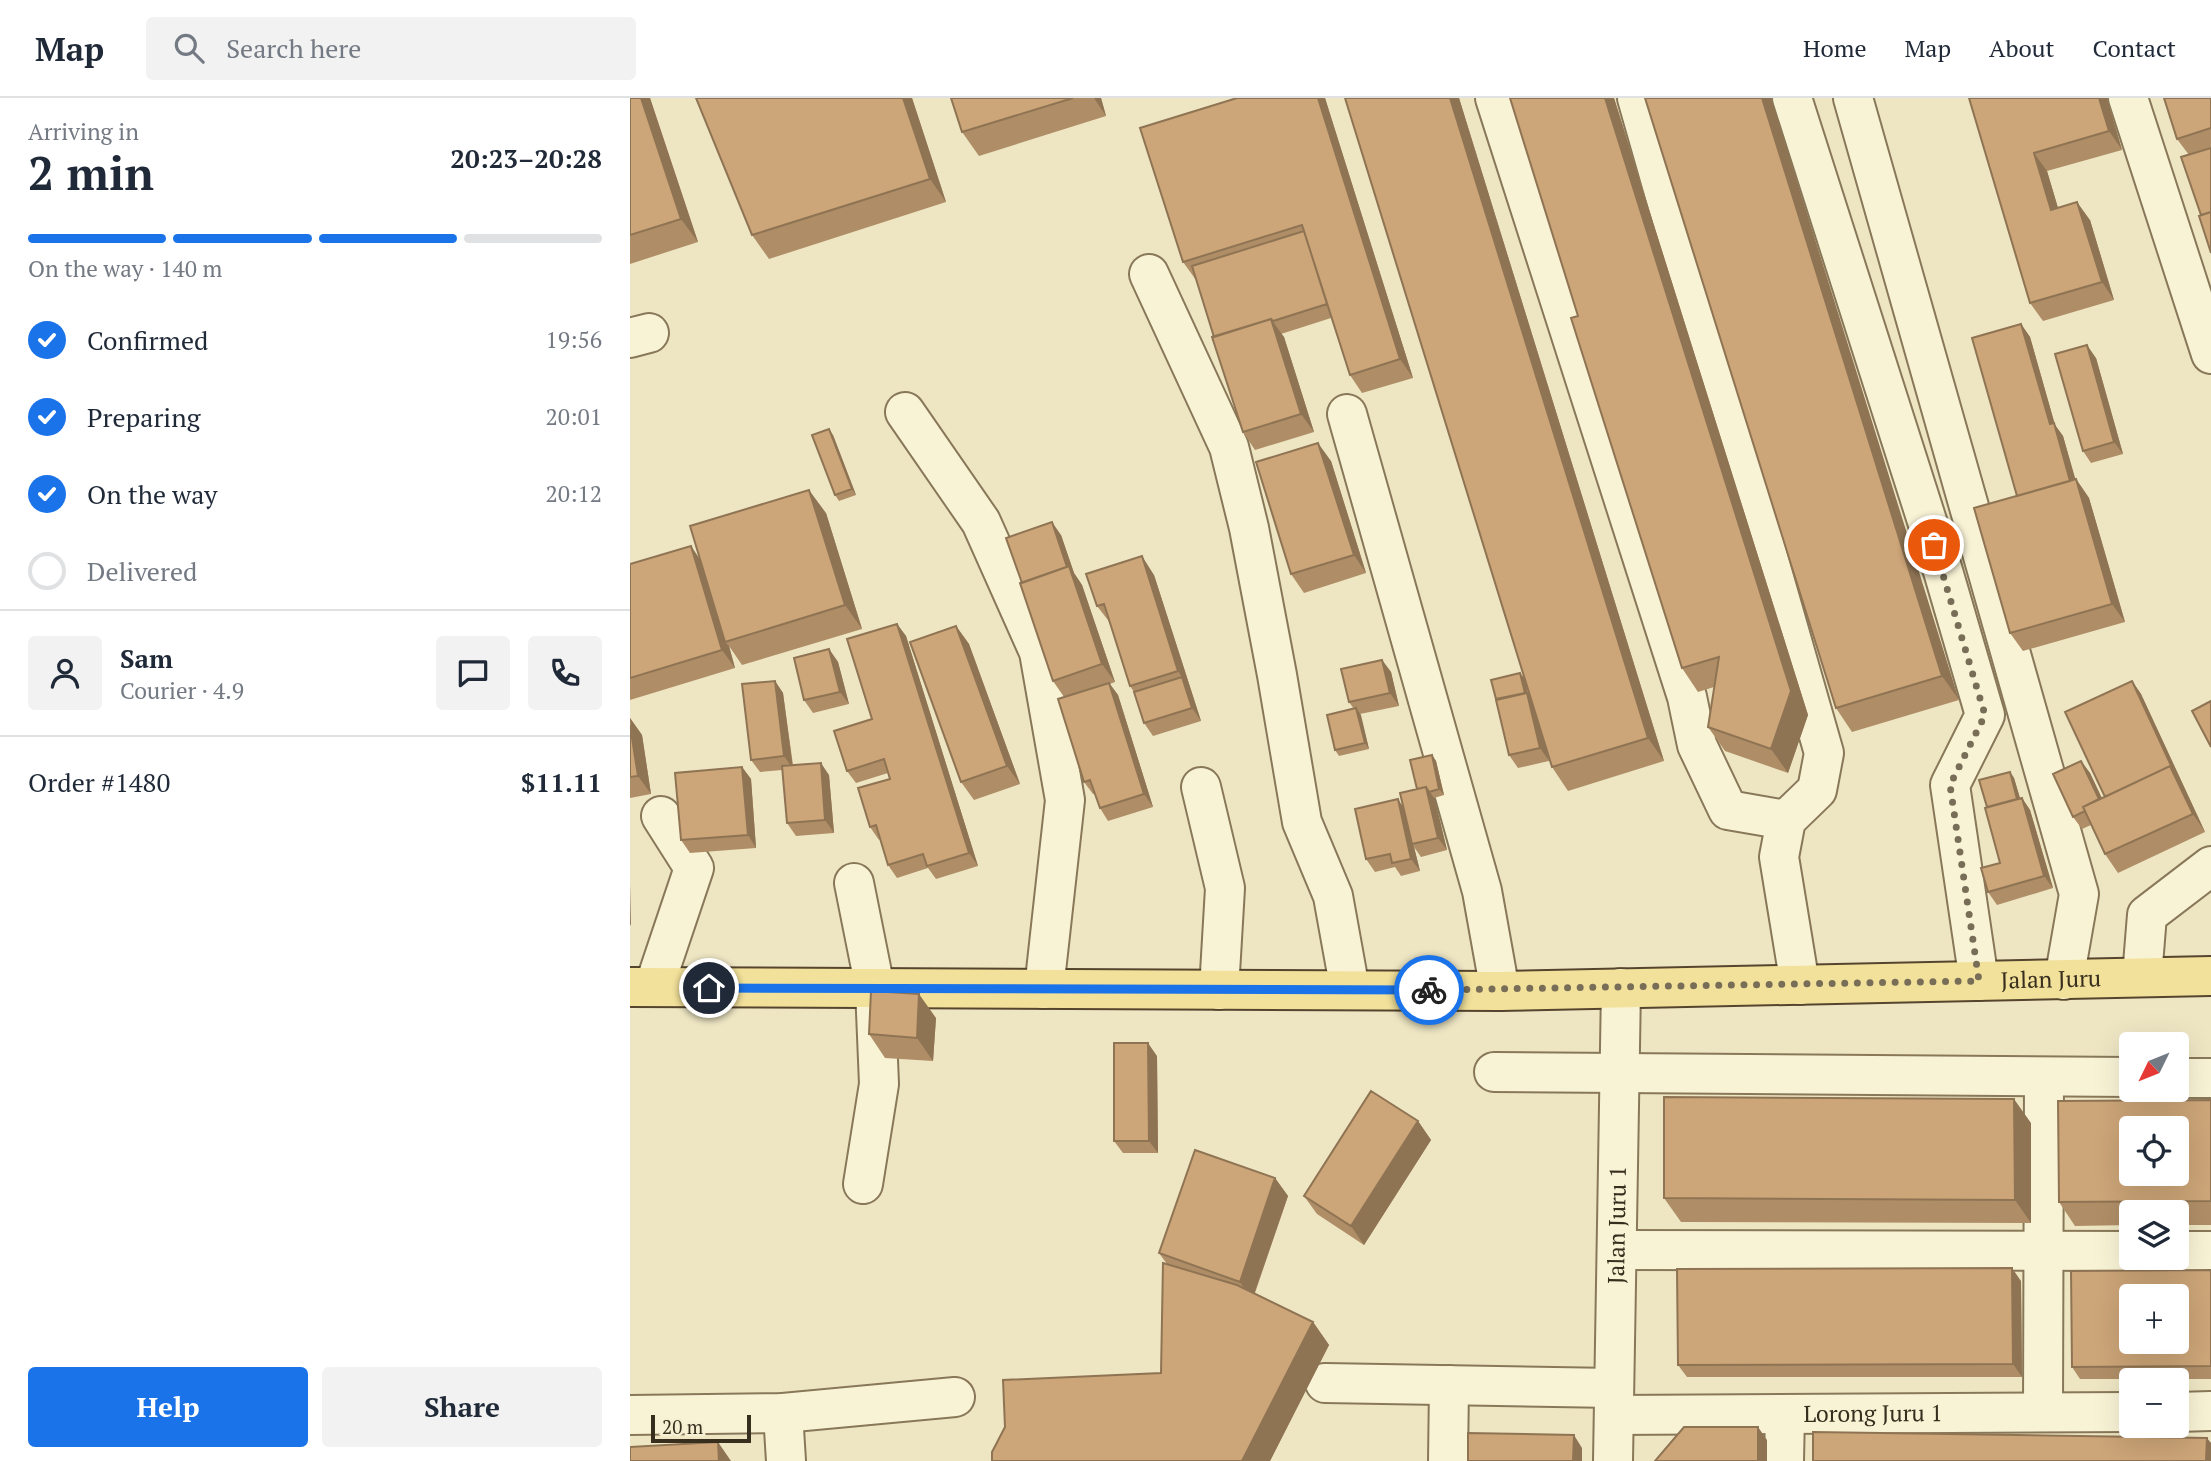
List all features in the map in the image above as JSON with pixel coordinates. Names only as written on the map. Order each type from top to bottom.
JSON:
[{"type":"main road","name":"Jalan Juru","points":[[642,987],[1500,991],[2211,976]]},
{"type":"street","points":[[1495,98],[1687,697],[1697,745],[1728,810],[1786,820]]},
{"type":"street","points":[[1637,98],[1824,753],[1817,790],[1786,820],[1779,857],[1800,985]]},
{"type":"street","points":[[1792,98],[1943,571],[1985,715],[1950,785],[1979,981]]},
{"type":"street","points":[[1853,98],[2079,894],[2064,980]]},
{"type":"street","points":[[2128,98],[2211,354]]},
{"type":"street","points":[[1149,274],[1229,447],[1252,541],[1302,821],[1333,896],[1350,990]]},
{"type":"street","points":[[905,412],[981,522],[1039,652],[1065,800],[1044,989]]},
{"type":"street","points":[[1347,414],[1482,891],[1500,991]]},
{"type":"street","points":[[1201,787],[1226,888],[1219,990]]},
{"type":"street","points":[[642,987],[694,868],[661,816]]},
{"type":"street","points":[[2142,977],[2147,915],[2211,866]]},
{"type":"street","points":[[854,883],[875,988],[879,1084],[863,1184]]},
{"type":"street","name":"Jalan Juru 1","points":[[1613,1461],[1621,988]]},
{"type":"street","points":[[1494,1072],[2119,1077]]},
{"type":"street","points":[[2043,1412],[2044,1077]]},
{"type":"street","points":[[2189,1078],[2211,1078]]},
{"type":"street","points":[[1617,1250],[2119,1251]]},
{"type":"street","points":[[2189,1251],[2211,1251]]},
{"type":"street","name":"Lorong Juru 1","points":[[1325,1383],[1449,1385],[1785,1414],[2119,1412]]},
{"type":"street","points":[[1448,1461],[1449,1385]]},
{"type":"street","points":[[630,1415],[783,1413],[955,1397]]},
{"type":"street","points":[[2189,1412],[2211,1411]]},
{"type":"street","points":[[783,1413],[786,1461]]},
{"type":"street","points":[[1784,1461],[1785,1414]]},
{"type":"building","points":[[630,98],[641,98],[681,219],[630,235]]},
{"type":"building","points":[[696,98],[903,98],[930,179],[752,235]]},
{"type":"building","points":[[951,98],[1073,98],[962,132]]},
{"type":"building","points":[[1237,98],[1318,98],[1400,359],[1350,375],[1302,225],[1183,262],[1140,128]]},
{"type":"building","points":[[1345,98],[1450,98],[1648,738],[1552,767]]},
{"type":"building","points":[[1510,98],[1605,98],[1791,691],[1771,749],[1708,727],[1719,657],[1682,668],[1571,318],[1578,316]]},
{"type":"building","points":[[1645,98],[1762,98],[1942,676],[1836,708]]},
{"type":"building","points":[[1969,98],[2099,98],[2109,131],[2034,153],[2051,210],[2077,202],[2102,282],[2030,303]]},
{"type":"building","points":[[2164,98],[2211,98],[2211,128],[2177,139]]},
{"type":"building","points":[[2211,148],[2211,212],[2201,215],[2181,157]]},
{"type":"building","points":[[2211,212],[2211,253],[2199,216]]},
{"type":"building","points":[[1304,231],[1327,304],[1214,337],[1192,266]]},
{"type":"building","points":[[1271,319],[1301,414],[1243,432],[1212,337]]},
{"type":"building","points":[[2021,324],[2050,424],[2054,423],[2070,481],[2017,496],[1972,338]]},
{"type":"building","points":[[2087,345],[2114,442],[2083,451],[2055,354]]},
{"type":"building","points":[[829,429],[852,489],[835,495],[812,435]]},
{"type":"building","points":[[1318,443],[1354,555],[1291,574],[1256,462]]},
{"type":"building","points":[[2076,479],[2112,604],[2010,633],[1974,508]]},
{"type":"building","points":[[809,490],[845,605],[725,642],[690,526]]},
{"type":"building","points":[[1052,522],[1067,567],[1022,583],[1006,538]]},
{"type":"building","points":[[691,546],[722,650],[630,678],[630,564]]},
{"type":"building","points":[[1142,556],[1178,671],[1130,686],[1104,604],[1097,606],[1086,574]]},
{"type":"building","points":[[1069,566],[1102,664],[1053,681],[1020,583]]},
{"type":"building","points":[[897,624],[969,853],[927,866],[923,854],[888,865],[876,825],[870,827],[858,788],[890,779],[884,759],[847,771],[834,731],[872,719],[847,639]]},
{"type":"building","points":[[956,626],[1007,766],[961,782],[910,642]]},
{"type":"building","points":[[829,649],[840,692],[804,700],[794,658]]},
{"type":"building","points":[[1382,660],[1390,693],[1349,702],[1341,669]]},
{"type":"building","points":[[1520,673],[1525,693],[1496,699],[1491,680]]},
{"type":"building","points":[[1182,677],[1192,708],[1144,723],[1134,692]]},
{"type":"building","points":[[775,681],[784,756],[751,760],[742,684]]},
{"type":"building","points":[[2132,681],[2174,772],[2170,766],[2105,797],[2065,712]]},
{"type":"building","points":[[1109,683],[1144,794],[1100,808],[1090,780],[1084,782],[1058,699]]},
{"type":"building","points":[[1527,693],[1540,748],[1509,755],[1496,700]]},
{"type":"building","points":[[2211,701],[2211,747],[2192,711]]},
{"type":"building","points":[[1356,708],[1365,743],[1335,750],[1327,715]]},
{"type":"building","points":[[630,725],[638,776],[630,777]]},
{"type":"building","points":[[1432,755],[1439,789],[1429,792],[1426,787],[1417,789],[1410,760]]},
{"type":"building","points":[[2081,761],[2099,799],[2083,807],[2085,811],[2073,817],[2053,774]]},
{"type":"building","points":[[821,763],[825,820],[787,823],[782,766]]},
{"type":"building","points":[[2170,766],[2193,814],[2105,854],[2083,807]]},
{"type":"building","points":[[742,767],[748,835],[681,840],[675,773]]},
{"type":"building","points":[[2010,772],[2017,799],[1987,807],[1979,780]]},
{"type":"building","points":[[1426,787],[1438,838],[1412,844],[1400,793]]},
{"type":"building","points":[[2022,798],[2044,876],[1988,892],[1981,868],[2000,863],[1985,808]]},
{"type":"building","points":[[1398,799],[1411,859],[1392,863],[1390,854],[1366,859],[1355,809]]},
{"type":"building","points":[[871,991],[919,994],[917,1038],[869,1034]]},
{"type":"building","points":[[1114,1043],[1148,1043],[1149,1141],[1114,1141]]},
{"type":"building","points":[[1371,1091],[1418,1121],[1351,1226],[1304,1196]]},
{"type":"building","points":[[1664,1097],[2014,1099],[2015,1200],[1664,1198]]},
{"type":"building","points":[[2211,1100],[2211,1201],[2059,1202],[2058,1101]]},
{"type":"building","points":[[1195,1150],[1275,1178],[1240,1282],[1159,1253]]},
{"type":"building","points":[[1163,1263],[1237,1285],[1313,1322],[1242,1461],[992,1461],[992,1452],[1005,1427],[1003,1380],[1161,1373]]},
{"type":"building","points":[[2012,1268],[2013,1364],[1678,1365],[1677,1269]]},
{"type":"building","points":[[2211,1270],[2211,1366],[2072,1367],[2071,1271]]},
{"type":"building","points":[[1684,1427],[1758,1427],[1758,1461],[1655,1461]]},
{"type":"building","points":[[1813,1432],[2207,1438],[2206,1461],[1813,1461]]},
{"type":"building","points":[[1468,1433],[1574,1435],[1573,1461],[1468,1461]]},
{"type":"building","points":[[718,1442],[719,1461],[630,1461],[630,1447]]},
{"type":"way so far","points":[[1429,990],[1500,991],[1979,981],[1950,785],[1985,715],[1934,545]]},
{"type":"route","points":[[709,988],[1429,990]]}]
